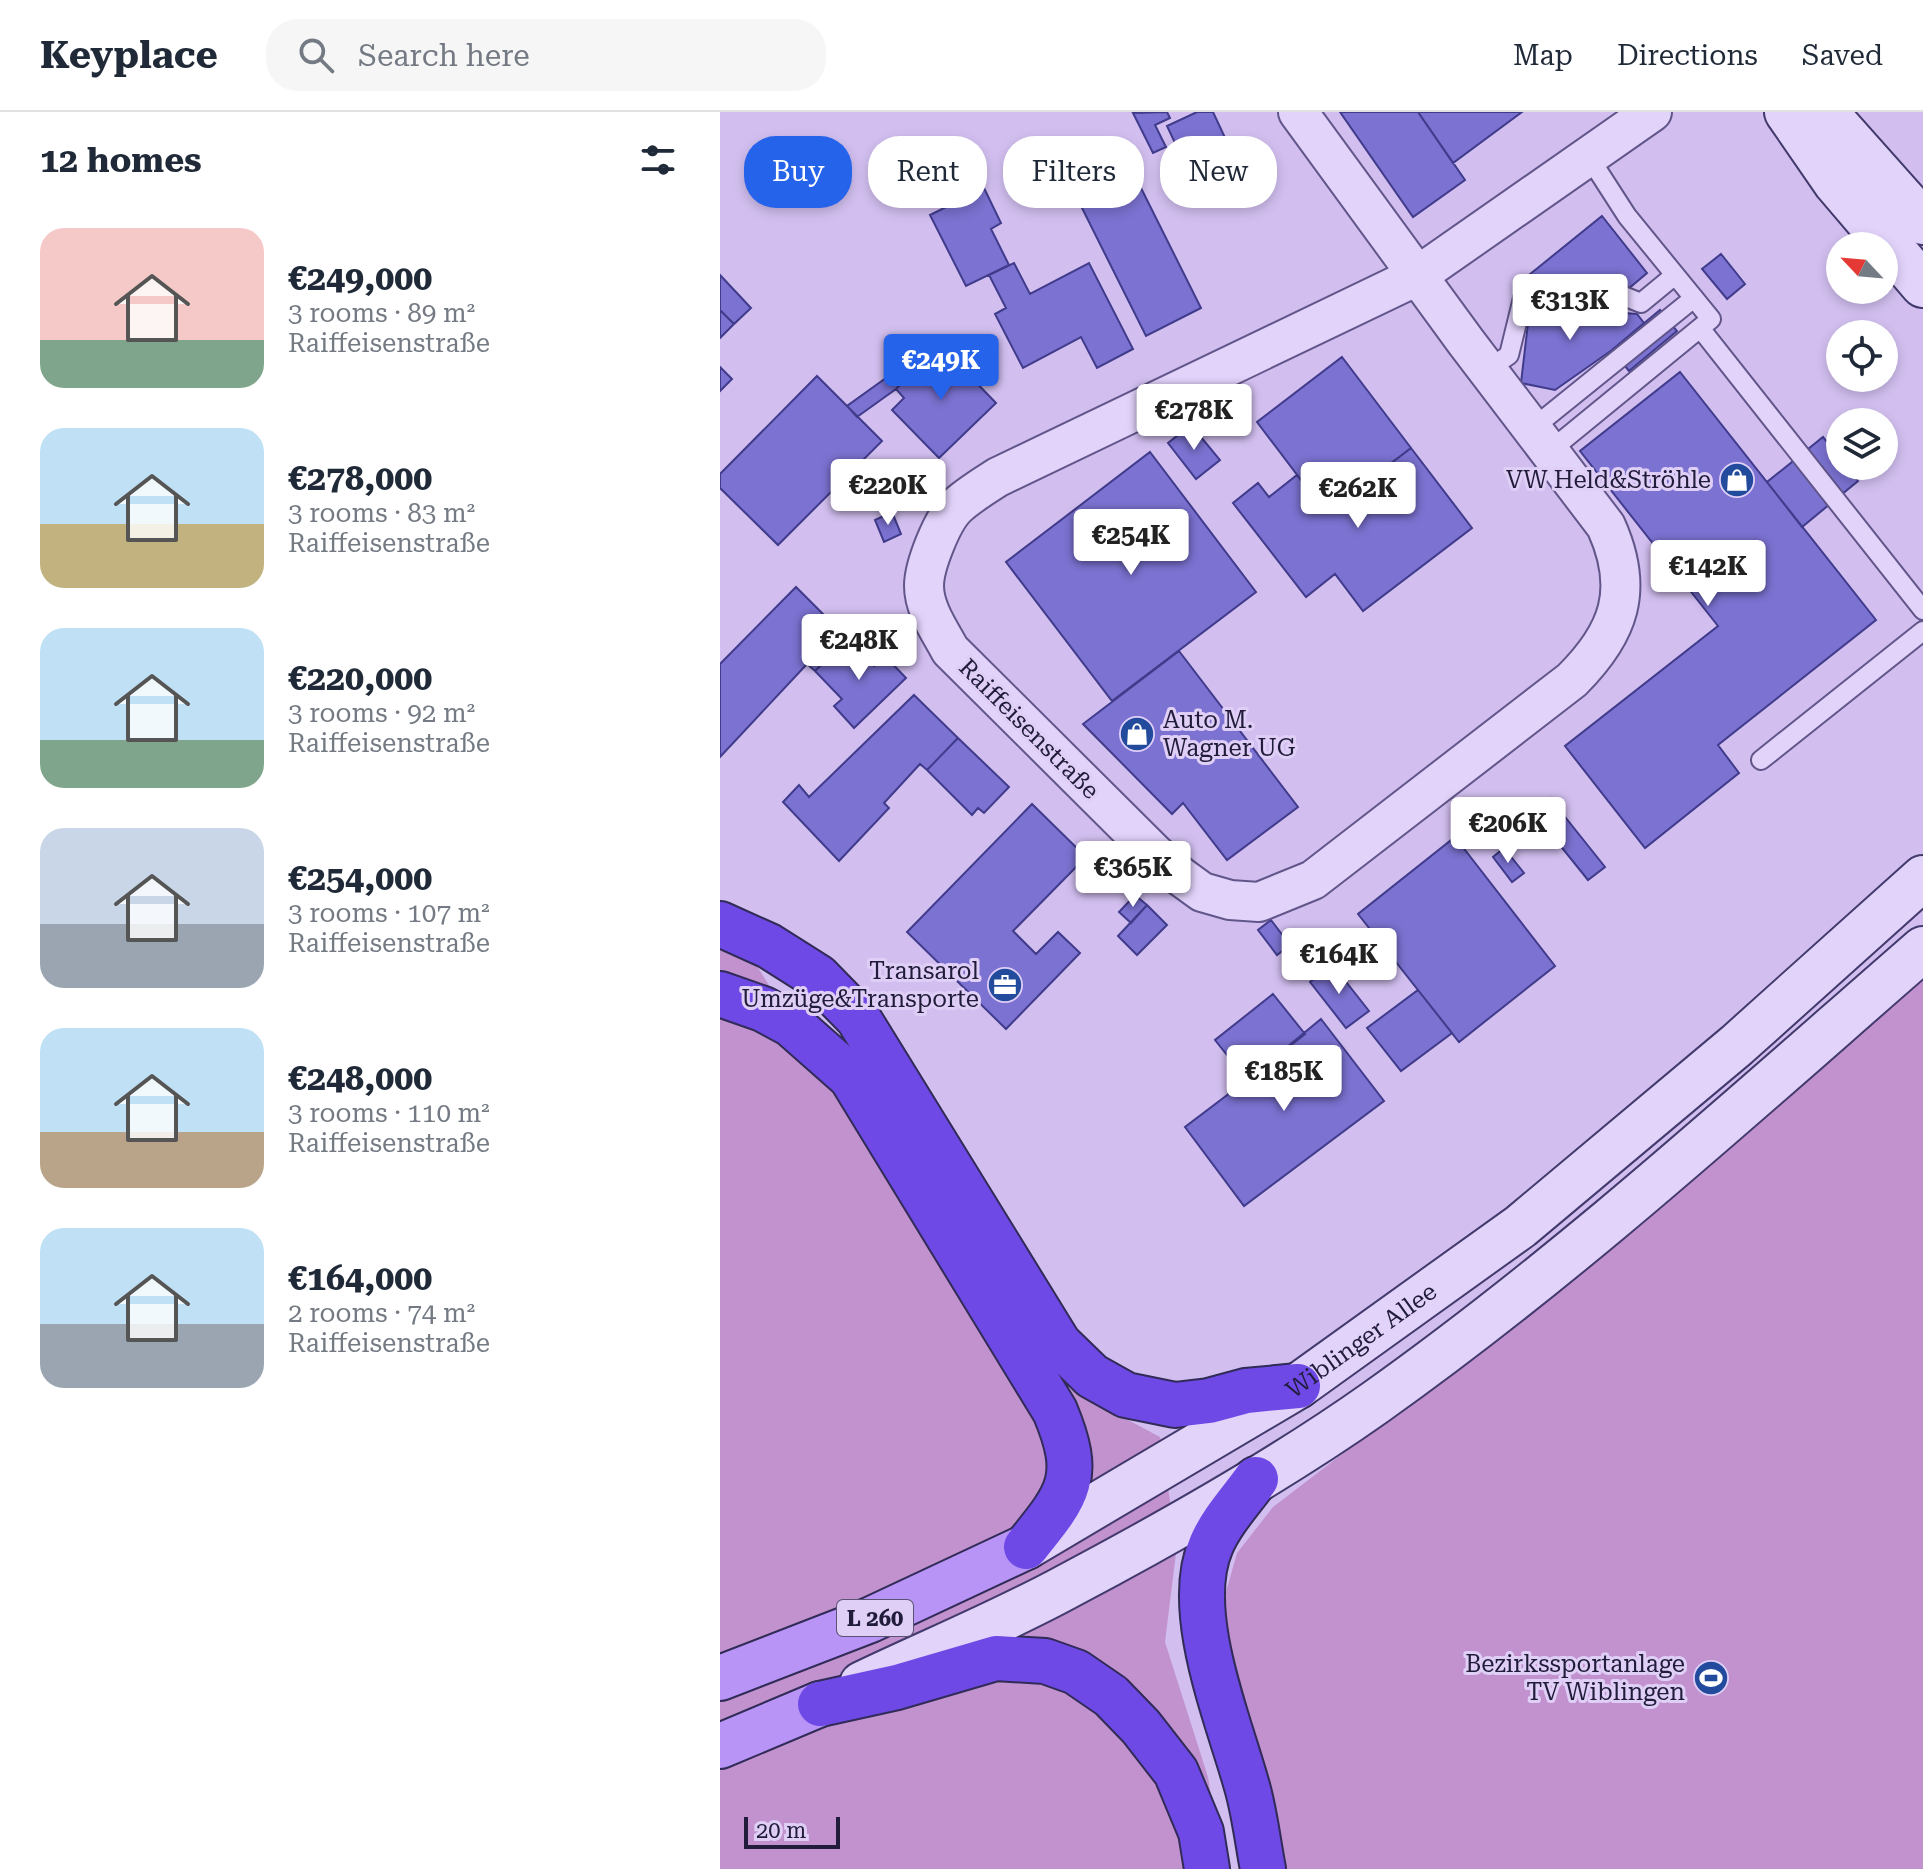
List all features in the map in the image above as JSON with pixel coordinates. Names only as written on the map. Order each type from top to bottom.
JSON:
[{"type":"highway","points":[[720,924],[769,946],[818,977],[858,1018],[1059,1344],[1092,1376],[1126,1395],[1175,1405],[1209,1401],[1246,1391],[1298,1386]]},
{"type":"highway","points":[[720,994],[763,1009],[791,1024],[851,1077],[1055,1411],[1069,1443],[1071,1466],[1065,1493],[1053,1514],[1026,1547]]},
{"type":"highway","points":[[1256,1479],[1210,1546],[1203,1574],[1202,1617],[1208,1652],[1249,1795],[1263,1869]]},
{"type":"highway","points":[[820,1704],[897,1687],[996,1658],[1045,1661],[1076,1672],[1111,1696],[1141,1727],[1176,1772],[1201,1832],[1207,1869]]},
{"type":"main road","points":[[1787,112],[1836,183],[1923,285]]},
{"type":"main road","points":[[1825,112],[1923,222]]},
{"type":"main road","name":"Wiblinger Allee","points":[[720,1678],[870,1620],[1026,1547],[1298,1386],[1521,1226],[1737,1045],[1923,878]]},
{"type":"main road","name":"L 260","points":[[720,1746],[820,1704],[1067,1587],[1256,1479],[1375,1403],[1544,1275],[1923,949]]},
{"type":"street","points":[[1298,112],[1417,276]]},
{"type":"street","name":"Raiffeisenstraße","points":[[1417,276],[1606,526],[1618,552],[1619,602],[1613,627],[1597,655],[1572,680],[1313,880],[1259,902],[1230,900],[1202,892],[1154,853],[950,650],[932,616],[924,587],[940,535],[954,508],[998,477],[1417,276],[1652,112]]},
{"type":"lane","points":[[1542,439],[1711,319],[1627,216],[1589,157]]},
{"type":"lane","points":[[1612,229],[1627,216]]},
{"type":"lane","points":[[1621,295],[1641,303],[1675,275]]},
{"type":"lane","points":[[1487,370],[1509,355],[1523,298],[1527,294]]},
{"type":"lane","points":[[1542,439],[1694,298]]},
{"type":"lane","points":[[1700,328],[1923,610]]},
{"type":"lane","points":[[1761,760],[1923,631]]},
{"type":"shaded area","points":[[720,947],[754,961],[992,1347],[1160,1437],[1177,1545],[1165,1642],[1208,1777],[1223,1869],[720,1869]]},
{"type":"shaded area","points":[[1923,978],[1923,1869],[1277,1869],[1225,1660],[1226,1592],[1237,1553],[1273,1507],[1563,1285]]},
{"type":"building","points":[[1167,112],[1170,118],[1155,125],[1160,136],[1160,150],[1153,153],[1133,113]]},
{"type":"building","points":[[1197,112],[1213,112],[1224,136],[1172,136],[1167,126]]},
{"type":"building","points":[[1340,112],[1418,112],[1465,180],[1413,217]]},
{"type":"building","points":[[1418,112],[1522,112],[1453,163]]},
{"type":"building","points":[[987,194],[1001,223],[991,229],[1009,265],[966,286],[930,215],[944,208],[987,208]]},
{"type":"building","points":[[1144,194],[1201,308],[1146,336],[1082,208],[1144,208]]},
{"type":"building","points":[[1602,216],[1647,273],[1601,312],[1530,306],[1524,279]]},
{"type":"building","points":[[1721,254],[1745,284],[1727,299],[1702,269]]},
{"type":"building","points":[[1014,263],[1030,294],[1089,263],[1133,349],[1097,368],[1081,337],[1023,368],[995,314],[1006,308],[989,275]]},
{"type":"building","points":[[720,275],[751,308],[734,324],[720,310]]},
{"type":"building","points":[[1530,306],[1637,314],[1644,323],[1555,390],[1521,383]]},
{"type":"building","points":[[720,310],[734,324],[720,338]]},
{"type":"building","points":[[1660,310],[1677,331],[1629,371],[1612,350]]},
{"type":"building","points":[[940,345],[996,403],[939,458],[892,410],[904,398],[896,389]]},
{"type":"building","points":[[1342,357],[1411,448],[1326,513],[1257,422]]},
{"type":"building","points":[[904,365],[911,373],[896,389],[857,417],[847,406]]},
{"type":"building","points":[[720,367],[732,379],[720,391]]},
{"type":"building","points":[[1680,372],[1876,620],[1718,745],[1739,773],[1645,848],[1565,746],[1718,626],[1580,451]]},
{"type":"building","points":[[817,376],[882,441],[778,545],[720,488],[720,474]]},
{"type":"building","points":[[1191,425],[1220,460],[1196,479],[1168,443]]},
{"type":"building","points":[[1823,437],[1826,441],[1826,480],[1858,481],[1802,527],[1767,482]]},
{"type":"building","points":[[1411,448],[1472,528],[1363,611],[1335,574],[1306,597],[1233,503],[1258,483],[1269,497],[1297,475],[1326,513]]},
{"type":"building","points":[[1150,452],[1256,592],[1112,701],[1006,562]]},
{"type":"building","points":[[892,512],[901,534],[884,542],[875,520]]},
{"type":"building","points":[[796,587],[848,639],[815,671],[807,664],[720,757],[720,664]]},
{"type":"building","points":[[848,639],[874,666],[885,656],[906,678],[854,728],[834,706],[842,699],[815,671]]},
{"type":"building","points":[[1179,651],[1298,807],[1227,860],[1183,803],[1172,814],[1083,724]]},
{"type":"building","points":[[914,695],[958,738],[927,770],[920,764],[884,803],[889,808],[839,861],[783,802],[799,785],[809,797]]},
{"type":"building","points":[[958,738],[1009,787],[984,813],[978,808],[972,815],[927,770]]},
{"type":"building","points":[[1550,798],[1605,867],[1588,880],[1533,812]]},
{"type":"building","points":[[1032,804],[1086,857],[1013,931],[1036,954],[1058,932],[1080,953],[1006,1029],[907,932]]},
{"type":"building","points":[[1455,837],[1555,966],[1459,1042],[1358,914]]},
{"type":"building","points":[[1504,848],[1524,873],[1512,882],[1493,857]]},
{"type":"building","points":[[1135,895],[1147,905],[1131,923],[1119,912]]},
{"type":"building","points":[[1147,905],[1167,925],[1137,955],[1118,936]]},
{"type":"building","points":[[1271,920],[1290,945],[1277,955],[1258,930]]},
{"type":"building","points":[[1332,964],[1369,1011],[1346,1028],[1310,982]]},
{"type":"building","points":[[1418,990],[1452,1033],[1401,1071],[1367,1028]]},
{"type":"building","points":[[1273,994],[1305,1034],[1247,1080],[1215,1040]]},
{"type":"building","points":[[1321,1019],[1384,1101],[1244,1206],[1185,1127]]},
{"type":"place","name":"VW Held&Ströhle","points":[[1737,480]]},
{"type":"place","name":"Auto M. Wagner UG","points":[[1137,734]]},
{"type":"place","name":"Transarol Umzüge&Transporte","points":[[1005,985]]},
{"type":"place","name":"Bezirkssportanlage TV Wiblingen","points":[[1711,1678]]}]
